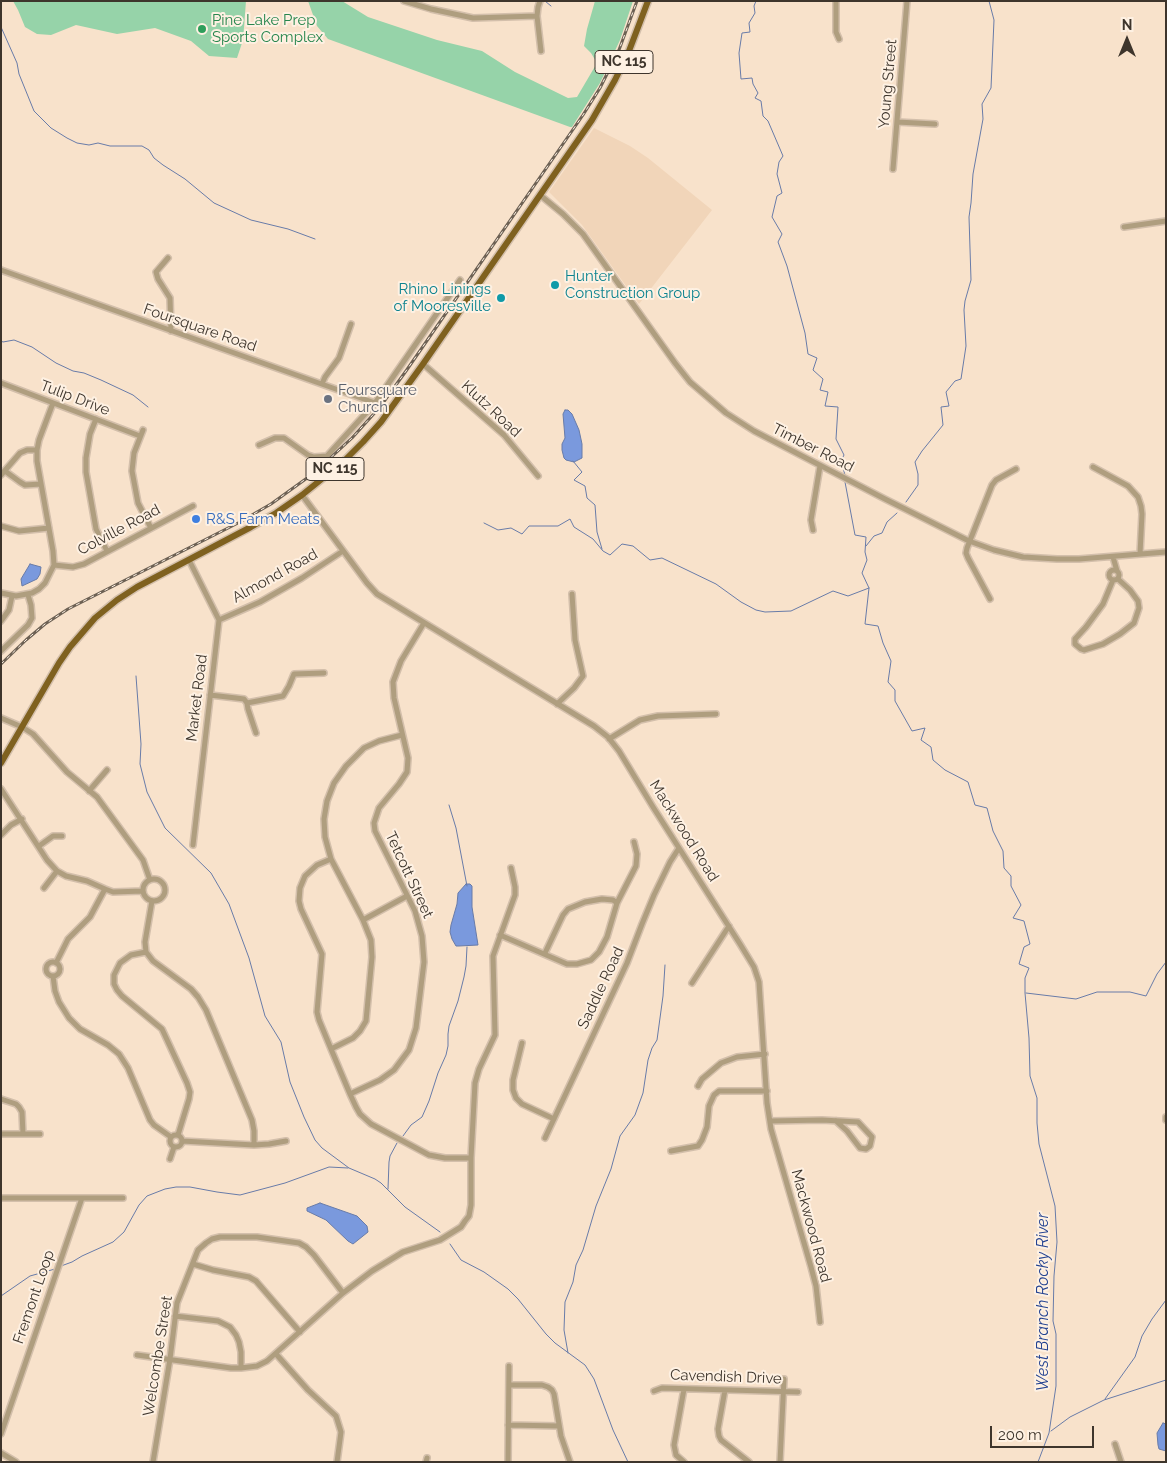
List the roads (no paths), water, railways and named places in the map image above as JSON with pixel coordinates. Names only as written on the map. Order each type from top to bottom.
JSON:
[{"type":"main road","name":"NC 115","points":[[1,763],[70,647],[95,618],[137,587],[269,516],[302,495],[364,442],[388,413],[423,364],[592,120],[629,51],[648,1]]},
{"type":"street","points":[[404,1],[473,18],[537,16]]},
{"type":"street","points":[[540,1],[537,16],[541,51]]},
{"type":"street","points":[[836,1],[836,32],[839,39]]},
{"type":"street","name":"Young Street","points":[[893,169],[907,1]]},
{"type":"street","points":[[897,122],[935,124]]},
{"type":"street","name":"Timber Road","points":[[540,195],[564,214],[583,234],[690,382],[744,426],[969,541],[994,550],[1023,557],[1057,560],[1114,559],[1166,552]]},
{"type":"street","points":[[1124,227],[1166,221]]},
{"type":"street","points":[[168,258],[156,272],[158,279],[170,298],[171,331]]},
{"type":"street","name":"Foursquare Road","points":[[1,270],[375,403],[388,413]]},
{"type":"street","points":[[259,445],[275,438],[284,438],[308,455],[314,457],[327,456],[375,403],[460,280]]},
{"type":"street","points":[[322,384],[339,358],[351,324]]},
{"type":"street","name":"Klutz Road","points":[[423,364],[504,435],[538,476]]},
{"type":"street","name":"Tulip Drive","points":[[1,383],[140,436]]},
{"type":"street","points":[[1,593],[12,596],[28,595],[45,583],[54,565],[37,461],[39,440],[53,403]]},
{"type":"street","points":[[96,419],[90,434],[86,472],[96,529],[107,551]]},
{"type":"street","points":[[143,430],[134,453],[132,471],[138,503],[151,528]]},
{"type":"street","points":[[37,450],[27,450],[20,453],[3,473],[25,485],[41,484]]},
{"type":"street","points":[[813,530],[811,520],[820,466]]},
{"type":"street","points":[[1093,467],[1128,486],[1138,497],[1142,514],[1140,554]]},
{"type":"street","points":[[990,599],[966,553],[992,485],[996,480],[1016,469]]},
{"type":"street","name":"Mackwood Road","points":[[302,495],[377,594],[594,726],[609,738],[729,926],[754,967],[759,982],[771,1129],[816,1286],[820,1322]]},
{"type":"street","name":"Colville Road","points":[[54,565],[79,566],[193,506]]},
{"type":"street","points":[[1,526],[19,531],[49,528]]},
{"type":"street","name":"Almond Road","points":[[219,620],[260,602],[302,578],[343,551]]},
{"type":"street","points":[[1114,559],[1112,563],[1114,571],[1119,575],[1115,580],[1104,604],[1075,639],[1075,644],[1080,650],[1103,644],[1134,623],[1139,608],[1138,601],[1130,590],[1115,580],[1109,576],[1109,573],[1114,571]]},
{"type":"street","points":[[189,560],[219,620]]},
{"type":"street","points":[[557,704],[574,688],[582,676],[575,640],[572,594]]},
{"type":"street","points":[[1,651],[28,625],[32,618],[28,595]]},
{"type":"street","points":[[1,621],[9,610],[12,596]]},
{"type":"street","name":"Market Road","points":[[193,845],[219,620]]},
{"type":"street","name":"Tetcott Street","points":[[350,1094],[380,1080],[394,1070],[408,1050],[414,1037],[420,1000],[424,962],[419,924],[375,831],[374,823],[378,808],[407,772],[408,758],[394,698],[393,682],[401,660],[424,623]]},
{"type":"street","points":[[247,703],[283,696],[290,686],[294,674],[324,673]]},
{"type":"street","points":[[210,695],[244,699],[256,733]]},
{"type":"street","points":[[609,738],[640,720],[658,716],[716,714]]},
{"type":"street","points":[[1,718],[22,727],[36,737],[67,772],[97,797],[143,860],[150,880]]},
{"type":"street","points":[[331,1049],[353,1038],[366,1021],[372,957],[370,940],[363,920],[332,859],[325,838],[324,819],[327,801],[334,783],[346,766],[364,748],[379,741],[402,735]]},
{"type":"street","points":[[88,791],[107,770]]},
{"type":"street","points":[[1,789],[47,860],[57,871],[66,876],[88,881],[105,889],[119,892],[143,891]]},
{"type":"street","points":[[1,835],[11,825],[22,819]]},
{"type":"street","points":[[39,846],[53,836],[62,836]]},
{"type":"street","points":[[500,935],[568,964],[578,964],[591,960],[599,952],[607,937],[617,902],[636,866],[637,854],[634,842]]},
{"type":"street","name":"Saddle Road","points":[[545,1138],[627,963],[661,880],[679,848]]},
{"type":"street","points":[[332,859],[310,870],[302,882],[299,894],[301,909],[322,954],[317,1012],[319,1020],[350,1094],[360,1114],[366,1120],[417,1149],[437,1157],[471,1158]]},
{"type":"street","points":[[137,1355],[241,1368],[257,1366],[276,1354],[343,1293],[372,1270],[398,1254],[440,1240],[461,1226],[469,1216],[471,1205],[471,1158],[475,1083],[494,1035],[493,956],[515,895],[511,868]]},
{"type":"street","points":[[44,888],[57,871]]},
{"type":"street","points":[[150,880],[159,880],[164,886],[164,894],[156,901],[152,901],[144,896],[144,884],[150,880]]},
{"type":"street","points":[[56,963],[68,939],[90,917],[105,889]]},
{"type":"street","points":[[363,920],[407,896]]},
{"type":"street","points":[[545,953],[562,916],[568,909],[585,902],[602,899],[617,902]]},
{"type":"street","points":[[152,901],[145,942],[146,952],[153,961],[190,989],[198,997],[206,1010],[252,1120],[254,1145]]},
{"type":"street","points":[[692,983],[729,926]]},
{"type":"street","points":[[146,952],[132,955],[120,963],[115,971],[114,984],[122,996],[162,1029],[188,1083],[189,1099],[178,1135]]},
{"type":"street","points":[[52,962],[60,966],[60,971],[57,975],[53,976],[47,973],[47,967],[52,962]]},
{"type":"street","points":[[53,976],[59,1002],[69,1018],[80,1029],[108,1045],[119,1054],[128,1068],[150,1120],[171,1137]]},
{"type":"street","points":[[522,1043],[513,1080],[513,1090],[516,1098],[522,1104],[554,1118]]},
{"type":"street","points":[[698,1086],[702,1079],[721,1063],[737,1056],[764,1054]]},
{"type":"street","points":[[671,1151],[698,1146],[707,1127],[709,1106],[714,1095],[719,1091],[767,1091]]},
{"type":"street","points":[[1,1099],[16,1104],[19,1107],[22,1112],[23,1134]]},
{"type":"street","points":[[770,1121],[836,1121],[858,1122],[872,1137],[870,1146],[866,1149],[860,1148],[836,1121]]},
{"type":"street","points":[[1,1134],[40,1134]]},
{"type":"street","points":[[171,1137],[178,1135]]},
{"type":"street","points":[[178,1135],[182,1141]]},
{"type":"street","points":[[171,1137],[170,1142],[174,1147]]},
{"type":"street","points":[[182,1141],[254,1145],[286,1141]]},
{"type":"street","points":[[174,1147],[180,1146],[182,1141]]},
{"type":"street","points":[[170,1159],[174,1147]]},
{"type":"street","points":[[1,1198],[123,1198]]},
{"type":"street","name":"Fremont Loop","points":[[1,1434],[82,1198]]},
{"type":"street","name":"Welcombe Street","points":[[153,1462],[179,1296],[198,1250],[212,1239],[220,1237],[257,1237],[299,1243],[314,1255],[343,1293]]},
{"type":"street","points":[[193,1264],[249,1277],[256,1281],[300,1332]]},
{"type":"street","points":[[175,1316],[218,1321],[230,1327],[236,1334],[242,1352],[241,1368]]},
{"type":"street","points":[[276,1354],[308,1390],[336,1416],[341,1432],[337,1462]]},
{"type":"street","points":[[508,1462],[509,1366]]},
{"type":"street","points":[[780,1462],[784,1379]]},
{"type":"street","points":[[508,1385],[542,1385],[548,1387],[554,1394],[559,1426],[570,1462]]},
{"type":"street","name":"Cavendish Drive","points":[[654,1391],[662,1388],[798,1392]]},
{"type":"street","points":[[684,1389],[674,1445],[676,1455],[684,1462]]},
{"type":"street","points":[[725,1390],[718,1429],[719,1436],[749,1462]]},
{"type":"street","points":[[508,1425],[559,1426]]},
{"type":"street","points":[[1115,1444],[1121,1462]]},
{"type":"street","points":[[1,1453],[16,1462]]},
{"type":"water","points":[[565,410],[572,414],[579,430],[582,444],[582,458],[574,462],[564,458],[562,450],[565,438],[563,414]]},
{"type":"water","points":[[30,564],[41,567],[40,574],[37,579],[22,586],[21,579]]},
{"type":"water","points":[[466,884],[472,886],[472,907],[478,945],[456,946],[450,932],[451,925],[458,893]]},
{"type":"water","points":[[320,1203],[357,1216],[367,1226],[368,1232],[353,1244],[348,1241],[326,1220],[307,1211],[307,1208]]},
{"type":"water","points":[[1163,1423],[1166,1424],[1166,1451],[1159,1449],[1158,1445],[1157,1433]]},
{"type":"waterway","points":[[545,1],[551,6]]},
{"type":"waterway","name":"West Branch Rocky River","points":[[756,1],[754,6],[755,13],[749,23],[750,32],[742,33],[739,53],[741,79],[752,78],[758,93],[755,98],[761,101],[763,116],[768,121],[783,156],[779,162],[777,174],[782,193],[777,196],[772,217],[782,234],[778,242],[787,266],[805,333],[808,354],[817,358],[813,370],[823,379],[820,390],[828,392],[825,406],[838,407],[836,439],[844,455],[841,461],[845,475]]},
{"type":"waterway","points":[[906,502],[918,485],[915,462],[943,425],[941,407],[949,406],[946,392],[955,381],[961,379],[966,346],[964,310],[971,280],[969,217],[973,174],[983,119],[982,104],[991,88],[994,20],[989,1]]},
{"type":"waterway","points":[[1,27],[17,63],[19,74],[34,111],[51,128],[77,143],[142,146],[149,150],[154,158],[185,179],[214,203],[251,220],[288,229],[315,239]]},
{"type":"waterway","points":[[1,341],[14,340],[32,347],[56,363],[101,380],[133,395],[148,407]]},
{"type":"waterway","points":[[573,461],[582,472],[574,480],[585,486],[587,498],[595,505],[597,532],[602,549]]},
{"type":"waterway","name":"West Branch Rocky River","points":[[845,482],[855,535],[866,537],[865,552],[867,560],[862,573],[869,588],[865,624],[878,626],[891,661],[888,682],[895,690],[895,701],[912,731],[925,728],[921,740],[931,747],[933,760],[945,770],[968,782],[975,805],[987,808],[993,831],[1003,851],[1004,868],[1011,876],[1011,886],[1021,905],[1013,918],[1024,921],[1030,944],[1024,947],[1019,964],[1029,968],[1025,978],[1025,993],[1030,1076],[1037,1098],[1039,1144],[1055,1206],[1057,1242],[1053,1321],[1056,1334],[1056,1386],[1049,1433],[1038,1462]]},
{"type":"waterway","points":[[866,546],[874,536],[882,533],[887,522],[897,513]]},
{"type":"waterway","points":[[484,523],[498,530],[511,528],[522,534],[529,526],[558,526],[570,519],[574,527],[593,539],[603,551],[610,555],[622,544],[633,546],[650,560],[662,558],[716,584],[756,610],[765,612],[791,611],[833,591],[848,596],[869,588]]},
{"type":"waterway","points":[[136,676],[141,744],[140,764],[147,792],[165,828],[211,873],[229,904],[249,958],[265,1016],[281,1042],[290,1082],[315,1140],[322,1148],[349,1168],[381,1183],[405,1207],[440,1232]]},
{"type":"waterway","points":[[449,805],[456,828],[467,886]]},
{"type":"waterway","points":[[403,1136],[411,1125],[422,1117],[446,1055],[449,1026],[464,977],[467,947]]},
{"type":"waterway","points":[[1026,993],[1076,999],[1097,992],[1130,992],[1146,996],[1157,974],[1166,962]]},
{"type":"waterway","points":[[568,1353],[564,1330],[565,1302],[596,1206],[611,1169],[620,1136],[635,1115],[643,1093],[648,1060],[657,1040],[665,965]]},
{"type":"waterway","points":[[388,1189],[390,1156],[397,1143]]},
{"type":"waterway","points":[[61,1266],[113,1242],[124,1232],[139,1205],[147,1196],[165,1189],[190,1187],[240,1195],[285,1183],[329,1167],[348,1168]]},
{"type":"waterway","points":[[450,1244],[461,1260],[484,1272],[508,1289],[555,1343],[585,1365],[594,1379],[613,1430],[628,1462]]},
{"type":"waterway","points":[[1,1296],[30,1276],[55,1269]]},
{"type":"waterway","points":[[1105,1399],[1135,1357],[1142,1336],[1166,1300]]},
{"type":"waterway","points":[[1051,1431],[1070,1417],[1104,1400],[1166,1380]]},
{"type":"railway","points":[[1,664],[45,624],[68,609],[238,523],[271,504],[314,473],[352,438],[380,407],[406,371],[583,115],[600,88],[619,50],[637,1]]},
{"type":"place","name":"Pine Lake Prep Sports Complex","points":[[202,29]]},
{"type":"place","name":"Hunter Construction Group","points":[[555,285]]},
{"type":"place","name":"Rhino Linings of Mooresville","points":[[501,298]]},
{"type":"place","name":"Foursquare Church","points":[[328,399]]},
{"type":"place","name":"R&S Farm Meats","points":[[196,519]]}]
